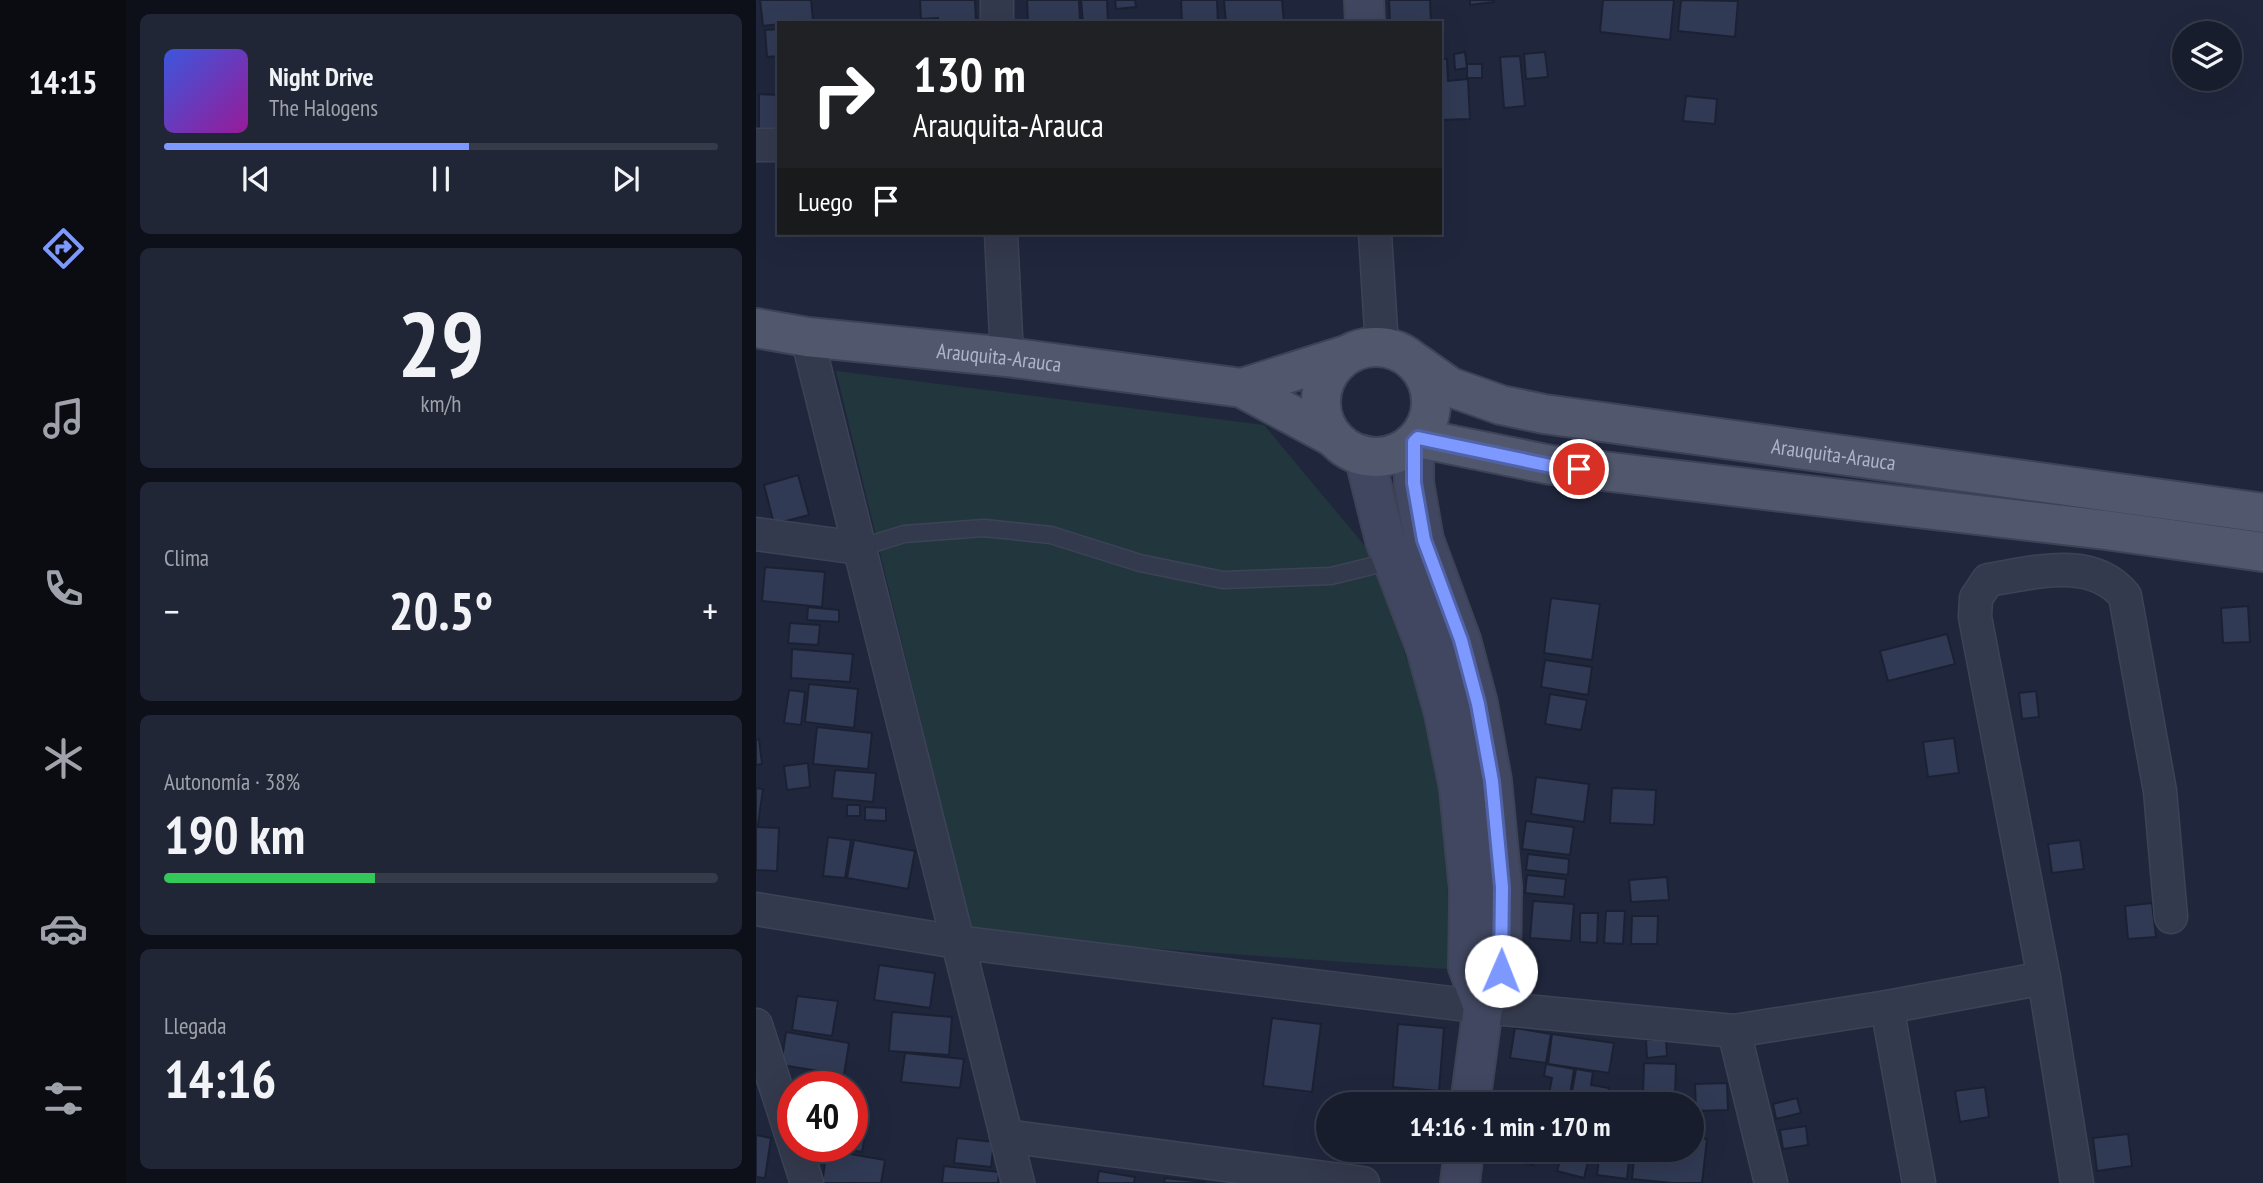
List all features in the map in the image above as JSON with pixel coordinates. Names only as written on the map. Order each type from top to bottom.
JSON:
[{"type":"main road","name":"Arauquita-Arauca","points":[[756,328],[807,337],[1007,357],[1242,388]]},
{"type":"main road","points":[[1370,347],[1382,347],[1400,352],[1416,363],[1426,377],[1431,409],[1416,440],[1399,451],[1382,456],[1348,446],[1242,388],[1370,347]]},
{"type":"main road","points":[[1346,355],[1334,365],[1325,378],[1320,409],[1324,424],[1348,446]]},
{"type":"main road","name":"Arauquita-Arauca","points":[[1416,363],[1450,387],[1501,405],[1544,414],[2263,513]]},
{"type":"main road","name":"Arauquita-Arauca","points":[[1416,440],[1551,466],[2106,530],[2263,552]]},
{"type":"street","points":[[997,0],[997,21]]},
{"type":"street","points":[[1364,0],[1365,21]]},
{"type":"street","points":[[756,145],[777,145]]},
{"type":"street","points":[[1001,235],[1007,357]]},
{"type":"street","points":[[1375,235],[1382,347]]},
{"type":"street","points":[[807,337],[1018,1183]]},
{"type":"street","points":[[1416,440],[1414,483],[1424,540],[1461,640],[1478,704],[1492,781],[1502,887],[1501,971],[1483,1007],[1472,1092]]},
{"type":"street","points":[[1348,446],[1426,648],[1444,713],[1459,788],[1469,889],[1468,967],[1483,1007]]},
{"type":"street","points":[[756,534],[859,548]]},
{"type":"street","points":[[2077,1183],[2044,978],[1975,617],[1976,598],[1988,580],[2060,569],[2098,575],[2115,584],[2125,596],[2160,790],[2171,917]]},
{"type":"street","points":[[756,909],[957,942],[1483,1007],[1734,1031],[1887,1007],[2044,978]]},
{"type":"street","points":[[1887,1007],[1919,1183]]},
{"type":"street","points":[[756,1025],[777,1090]]},
{"type":"street","points":[[1734,1031],[1771,1183]]},
{"type":"street","points":[[1006,1136],[1363,1183]]},
{"type":"street","points":[[800,1162],[807,1183]]},
{"type":"street","points":[[1460,1183],[1463,1162]]},
{"type":"lane","points":[[859,548],[904,534],[984,528],[1051,535],[1140,563],[1223,580],[1331,576],[1394,561]]},
{"type":"shaded area","points":[[836,371],[1264,425],[1369,551],[1449,779],[1447,969],[973,936]]},
{"type":"building","points":[[760,0],[811,0],[813,20],[777,21],[777,24],[763,26]]},
{"type":"building","points":[[920,0],[975,0],[976,21],[921,19]]},
{"type":"building","points":[[1027,0],[1079,0],[1080,21],[1028,21]]},
{"type":"building","points":[[1081,0],[1107,0],[1108,21],[1083,21]]},
{"type":"building","points":[[1115,0],[1135,0],[1136,7],[1116,9]]},
{"type":"building","points":[[1181,0],[1217,0],[1218,21],[1182,21]]},
{"type":"building","points":[[1224,0],[1282,0],[1284,21],[1226,21]]},
{"type":"building","points":[[1389,0],[1430,0],[1431,21],[1390,21]]},
{"type":"building","points":[[1470,0],[1494,0],[1494,2],[1470,5]]},
{"type":"building","points":[[1603,0],[1674,0],[1670,40],[1600,32]]},
{"type":"building","points":[[1681,0],[1738,1],[1735,37],[1678,31]]},
{"type":"building","points":[[777,29],[777,56],[767,57],[765,30]]},
{"type":"building","points":[[1465,52],[1467,68],[1455,70],[1454,54]]},
{"type":"building","points":[[1545,52],[1548,77],[1526,79],[1524,54]]},
{"type":"building","points":[[1520,56],[1525,106],[1504,108],[1500,57]]},
{"type":"building","points":[[1442,59],[1447,59],[1448,81],[1468,79],[1470,119],[1442,120]]},
{"type":"building","points":[[1467,64],[1482,64],[1482,78],[1467,78]]},
{"type":"building","points":[[759,94],[777,95],[777,133],[759,132]]},
{"type":"building","points":[[1686,96],[1717,99],[1715,124],[1683,121]]},
{"type":"building","points":[[798,475],[809,515],[774,524],[764,485]]},
{"type":"building","points":[[765,567],[825,572],[822,607],[762,601]]},
{"type":"building","points":[[1551,598],[1600,604],[1592,660],[1544,653]]},
{"type":"building","points":[[2248,606],[2250,642],[2223,643],[2221,608]]},
{"type":"building","points":[[808,607],[839,610],[839,622],[807,620]]},
{"type":"building","points":[[790,623],[820,625],[818,645],[788,643]]},
{"type":"building","points":[[1947,634],[1955,664],[1888,681],[1880,651]]},
{"type":"building","points":[[792,649],[853,654],[850,682],[791,678]]},
{"type":"building","points":[[1545,660],[1592,667],[1588,695],[1541,687]]},
{"type":"building","points":[[809,684],[858,689],[854,728],[805,722]]},
{"type":"building","points":[[789,690],[805,692],[801,725],[784,723]]},
{"type":"building","points":[[2036,691],[2039,717],[2022,719],[2019,693]]},
{"type":"building","points":[[1550,694],[1587,700],[1581,730],[1545,724]]},
{"type":"building","points":[[817,727],[872,733],[868,769],[813,764]]},
{"type":"building","points":[[1954,738],[1959,773],[1928,777],[1923,742]]},
{"type":"building","points":[[759,739],[762,764],[756,765],[756,740]]},
{"type":"building","points":[[808,763],[810,787],[787,790],[784,766]]},
{"type":"building","points":[[835,770],[876,773],[873,802],[832,798]]},
{"type":"building","points":[[1536,777],[1589,784],[1584,822],[1531,814]]},
{"type":"building","points":[[756,788],[763,789],[758,825],[756,825]]},
{"type":"building","points":[[1612,788],[1656,790],[1654,825],[1610,823]]},
{"type":"building","points":[[847,805],[860,805],[860,816],[847,816]]},
{"type":"building","points":[[865,807],[886,808],[886,821],[865,820]]},
{"type":"building","points":[[1526,821],[1574,827],[1570,855],[1522,849]]},
{"type":"building","points":[[756,827],[779,828],[777,871],[756,870]]},
{"type":"building","points":[[828,837],[851,840],[845,878],[823,876]]},
{"type":"building","points":[[854,840],[915,851],[908,889],[847,878]]},
{"type":"building","points":[[2080,840],[2084,869],[2052,873],[2048,844]]},
{"type":"building","points":[[1528,854],[1569,859],[1568,875],[1526,870]]},
{"type":"building","points":[[1527,875],[1566,879],[1564,897],[1525,893]]},
{"type":"building","points":[[1667,877],[1669,900],[1631,902],[1629,880]]},
{"type":"building","points":[[1533,901],[1574,904],[1571,941],[1530,938]]},
{"type":"building","points":[[2152,903],[2156,937],[2128,939],[2125,906]]},
{"type":"building","points":[[1606,911],[1625,911],[1623,944],[1604,943]]},
{"type":"building","points":[[1580,913],[1598,913],[1597,943],[1580,942]]},
{"type":"building","points":[[1632,916],[1658,916],[1657,944],[1631,944]]},
{"type":"building","points":[[879,965],[935,973],[930,1008],[874,1000]]},
{"type":"building","points":[[797,996],[838,1001],[832,1036],[792,1030]]},
{"type":"building","points":[[892,1012],[952,1017],[949,1055],[889,1051]]},
{"type":"building","points":[[1272,1018],[1321,1024],[1312,1092],[1263,1086]]},
{"type":"building","points":[[1398,1024],[1444,1028],[1439,1091],[1393,1087]]},
{"type":"building","points":[[1515,1028],[1551,1034],[1546,1063],[1510,1058]]},
{"type":"building","points":[[786,1032],[849,1043],[845,1071],[819,1071],[781,1065]]},
{"type":"building","points":[[1552,1034],[1614,1043],[1609,1073],[1548,1064]]},
{"type":"building","points":[[1666,1039],[1667,1056],[1647,1058],[1646,1040]]},
{"type":"building","points":[[905,1053],[964,1059],[960,1088],[901,1082]]},
{"type":"building","points":[[1644,1063],[1676,1064],[1675,1092],[1643,1092]]},
{"type":"building","points":[[1546,1064],[1574,1069],[1571,1092],[1549,1092],[1552,1078],[1544,1076]]},
{"type":"building","points":[[1576,1069],[1593,1072],[1591,1085],[1609,1088],[1608,1092],[1572,1092]]},
{"type":"building","points":[[1727,1083],[1728,1110],[1704,1111],[1704,1092],[1695,1092],[1695,1084]]},
{"type":"building","points":[[1985,1087],[1989,1117],[1960,1122],[1955,1091]]},
{"type":"building","points":[[1797,1098],[1801,1113],[1776,1119],[1773,1104]]},
{"type":"building","points":[[1806,1126],[1808,1145],[1783,1149],[1780,1130]]},
{"type":"building","points":[[2128,1134],[2132,1166],[2097,1171],[2093,1138]]},
{"type":"building","points":[[756,1135],[771,1138],[765,1178],[756,1177]]},
{"type":"building","points":[[957,1138],[994,1142],[991,1167],[954,1163]]},
{"type":"building","points":[[1704,1139],[1707,1139],[1702,1183],[1632,1179],[1634,1162],[1704,1162]]},
{"type":"building","points":[[868,1157],[885,1160],[881,1183],[822,1183],[825,1162],[868,1162]]},
{"type":"building","points":[[1560,1162],[1588,1162],[1584,1178],[1557,1171]]},
{"type":"building","points":[[1599,1162],[1629,1162],[1627,1179],[1597,1175]]},
{"type":"building","points":[[944,1166],[999,1172],[998,1183],[942,1183]]},
{"type":"building","points":[[1099,1171],[1135,1177],[1134,1183],[1097,1183]]},
{"type":"building","points":[[1165,1178],[1205,1182],[1205,1183],[1164,1183]]},
{"type":"route","points":[[1501,971],[1502,887],[1492,781],[1478,704],[1461,640],[1424,540],[1414,483],[1414,442],[1418,438],[1551,466],[1579,469]]}]
